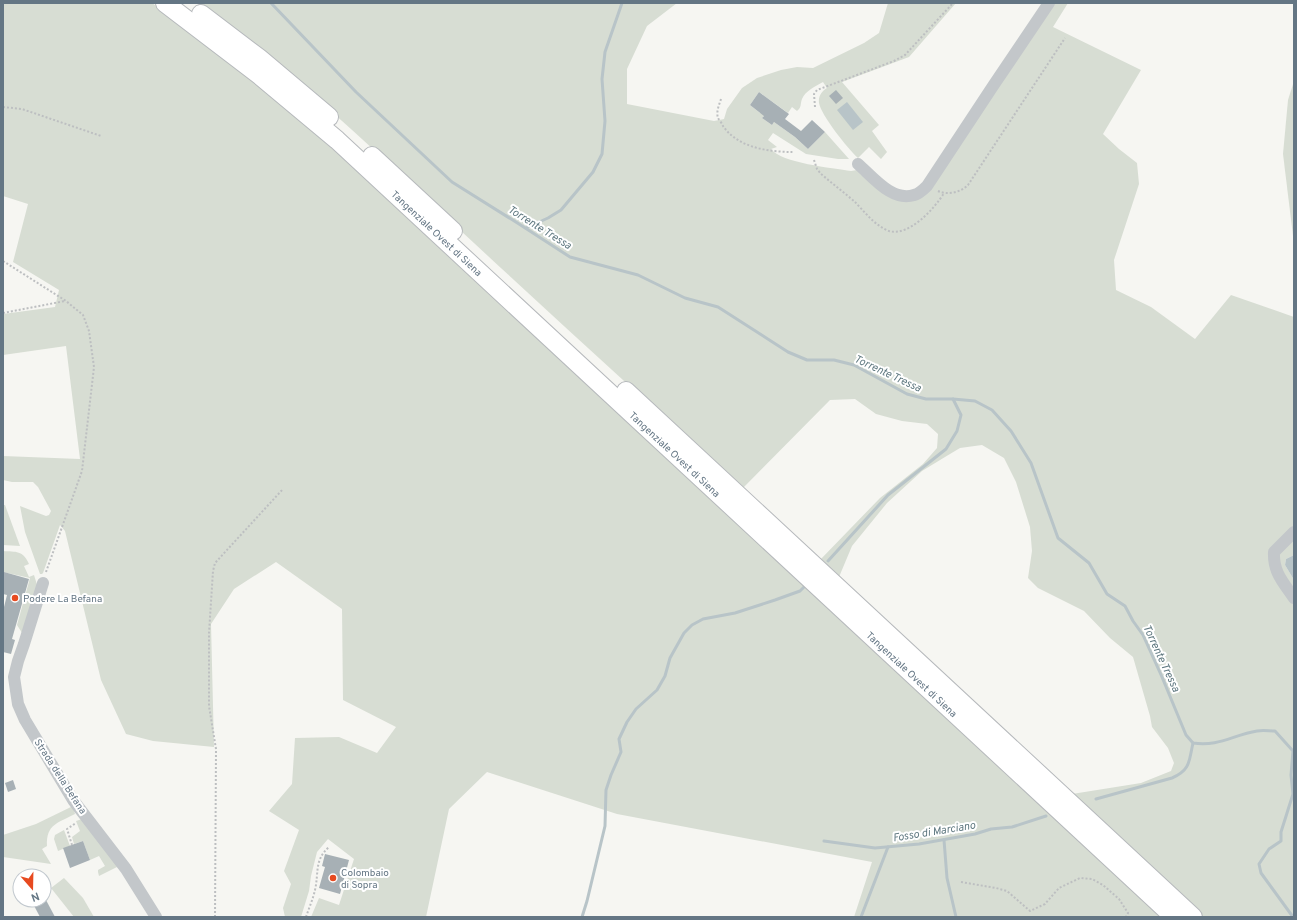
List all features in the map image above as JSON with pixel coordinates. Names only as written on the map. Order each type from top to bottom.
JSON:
[{"type":"highway","name":"Tangenziale Ovest di Siena","points":[[165,3],[258,74],[337,140],[1174,917]]},
{"type":"highway","name":"Tangenziale Ovest di Siena","points":[[186,3],[259,58],[341,127],[1193,917]]},
{"type":"street","points":[[858,164],[880,184],[896,194],[914,196],[928,186],[1048,3]]},
{"type":"street","points":[[1294,532],[1274,552],[1274,563],[1280,577],[1294,598]]},
{"type":"street","name":"Strada della Befana","points":[[43,583],[14,677],[18,704],[25,720],[73,800],[126,869],[156,917]]},
{"type":"path","points":[[815,107],[814,94],[816,90],[894,61],[906,55],[953,3]]},
{"type":"path","points":[[928,186],[944,193],[964,190],[968,186],[1065,38]]},
{"type":"path","points":[[720,99],[718,118],[734,137],[741,142],[764,150],[793,152]]},
{"type":"path","points":[[3,107],[22,108],[101,136]]},
{"type":"path","points":[[814,160],[817,169],[821,174],[882,228],[890,231],[901,231],[916,225],[940,200],[944,193]]},
{"type":"path","points":[[3,261],[66,301],[83,314],[89,331],[94,367],[82,471],[43,583]]},
{"type":"path","points":[[3,313],[66,301]]},
{"type":"path","points":[[215,917],[216,750],[209,706],[209,634],[213,571],[215,563],[283,489]]},
{"type":"path","points":[[72,845],[67,829],[78,822],[77,821]]},
{"type":"path","points":[[306,917],[316,889],[318,866],[322,853],[329,847]]},
{"type":"path","points":[[961,882],[996,888],[1007,892],[1030,911],[1045,904],[1059,888],[1080,878],[1092,879],[1119,899],[1128,913],[1126,917]]},
{"type":"shaded area","points":[[3,3],[152,3],[192,31],[347,159],[1162,917],[854,917],[872,862],[617,814],[487,772],[449,809],[426,917],[311,917],[319,898],[339,905],[354,859],[328,839],[317,852],[309,891],[301,917],[285,917],[283,908],[291,884],[284,871],[299,830],[269,811],[292,784],[295,738],[339,737],[377,753],[396,727],[343,700],[342,609],[276,562],[234,589],[211,624],[214,747],[153,741],[126,734],[101,680],[65,531],[60,525],[43,573],[40,574],[25,532],[20,506],[46,516],[49,515],[51,511],[38,487],[33,482],[12,482],[3,480],[3,456],[80,459],[66,346],[3,355],[3,314],[55,307],[59,290],[13,262],[28,204],[3,196]]},
{"type":"shaded area","points":[[196,3],[677,3],[647,26],[627,69],[627,104],[714,121],[724,119],[727,109],[742,88],[757,78],[781,70],[797,67],[813,68],[864,43],[879,33],[888,3],[956,3],[909,57],[842,82],[879,125],[872,131],[887,152],[881,159],[869,147],[858,158],[836,132],[819,103],[821,94],[827,88],[823,82],[803,96],[800,108],[797,111],[792,107],[788,113],[759,92],[750,105],[760,113],[766,113],[762,118],[772,125],[774,122],[795,137],[808,149],[825,132],[849,159],[838,159],[806,154],[773,133],[768,140],[777,147],[771,149],[777,154],[785,158],[808,164],[851,171],[857,170],[916,198],[1053,3],[1068,3],[1053,27],[1141,70],[1103,134],[1137,163],[1139,184],[1114,260],[1116,290],[1151,307],[1195,339],[1231,295],[1294,317],[1294,555],[1286,559],[1285,565],[1294,580],[1294,917],[1202,917],[1072,794],[1141,783],[1171,771],[1174,763],[1168,748],[1152,727],[1133,657],[1110,638],[1084,611],[1038,588],[1028,578],[1032,551],[1030,527],[1016,482],[1004,458],[982,445],[960,448],[922,471],[887,503],[852,546],[839,577],[820,560],[880,498],[923,464],[937,448],[938,434],[927,424],[902,421],[876,414],[855,399],[830,400],[743,488],[594,354],[325,106],[230,27]]},
{"type":"shaded area","points":[[1294,81],[1294,244],[1283,154],[1288,100]]},
{"type":"shaded area","points":[[847,102],[863,122],[853,130],[837,110]]},
{"type":"shaded area","points":[[3,505],[5,505],[20,546],[3,545]]},
{"type":"shaded area","points":[[3,551],[22,554],[27,559],[29,564],[24,566],[29,577],[34,575],[38,588],[24,636],[17,625],[30,578],[3,572]]},
{"type":"shaded area","points":[[1294,555],[1294,580],[1285,565],[1286,559]]},
{"type":"shaded area","points":[[73,806],[75,814],[54,825],[47,839],[47,846],[42,849],[51,864],[3,857],[3,835],[36,824]]},
{"type":"shaded area","points":[[82,819],[119,866],[99,876],[98,870],[105,866],[99,856],[90,860],[83,841],[74,844],[72,837],[80,831],[76,821]]},
{"type":"shaded area","points":[[64,830],[70,846],[58,851],[54,839],[55,835]]},
{"type":"shaded area","points":[[64,878],[83,898],[94,917],[74,917],[52,889],[52,887]]},
{"type":"building","points":[[836,90],[843,98],[836,104],[829,96]]},
{"type":"building","points":[[759,92],[789,114],[785,119],[801,131],[812,120],[825,132],[808,149],[795,137],[774,122],[772,125],[762,118],[764,116],[750,105]]},
{"type":"building","name":"Podere La Befana","points":[[4,572],[29,579],[12,639],[15,640],[11,654],[3,652],[3,611],[7,595],[3,594]]},
{"type":"building","points":[[13,780],[16,789],[8,792],[5,783]]},
{"type":"building","points":[[83,841],[90,860],[70,868],[63,848]]},
{"type":"building","name":"Colombaio di Sopra","points":[[325,854],[349,860],[340,894],[319,888],[325,867],[322,866]]},
{"type":"building","points":[[35,908],[50,908],[55,917],[40,917]]},
{"type":"waterway","name":"Torrente Tressa","points":[[271,3],[356,92],[452,182],[570,257],[638,275],[685,298],[718,307],[788,352],[807,360],[834,360],[854,365],[907,394],[926,399],[975,401],[992,410],[1011,431],[1031,463],[1058,538],[1089,563],[1107,594],[1125,606],[1143,635],[1186,735],[1193,743],[1202,744],[1218,742],[1257,731],[1275,731],[1293,751],[1291,775],[1293,794],[1281,832],[1281,841],[1269,849],[1259,864],[1261,873],[1293,917]]},
{"type":"waterway","points":[[526,228],[561,210],[593,172],[602,154],[605,121],[602,79],[605,52],[622,3]]},
{"type":"waterway","points":[[828,561],[888,495],[946,449],[957,431],[961,415],[953,399]]},
{"type":"waterway","points":[[582,917],[605,826],[606,790],[621,752],[619,739],[627,722],[636,709],[657,690],[665,676],[670,658],[684,633],[692,625],[703,619],[735,613],[800,591],[804,587]]},
{"type":"waterway","name":"Fosso di Marciano","points":[[1096,799],[1178,775],[1183,772],[1188,764],[1193,743]]},
{"type":"waterway","name":"Fosso di Marciano","points":[[824,841],[875,848],[919,844],[975,834],[991,829],[1012,827],[1046,816]]},
{"type":"waterway","points":[[944,840],[947,878],[956,917]]},
{"type":"waterway","points":[[861,917],[888,847]]},
{"type":"place","name":"Podere La Befana","points":[[15,598]]},
{"type":"place","name":"Colombaio di Sopra","points":[[333,878]]}]
